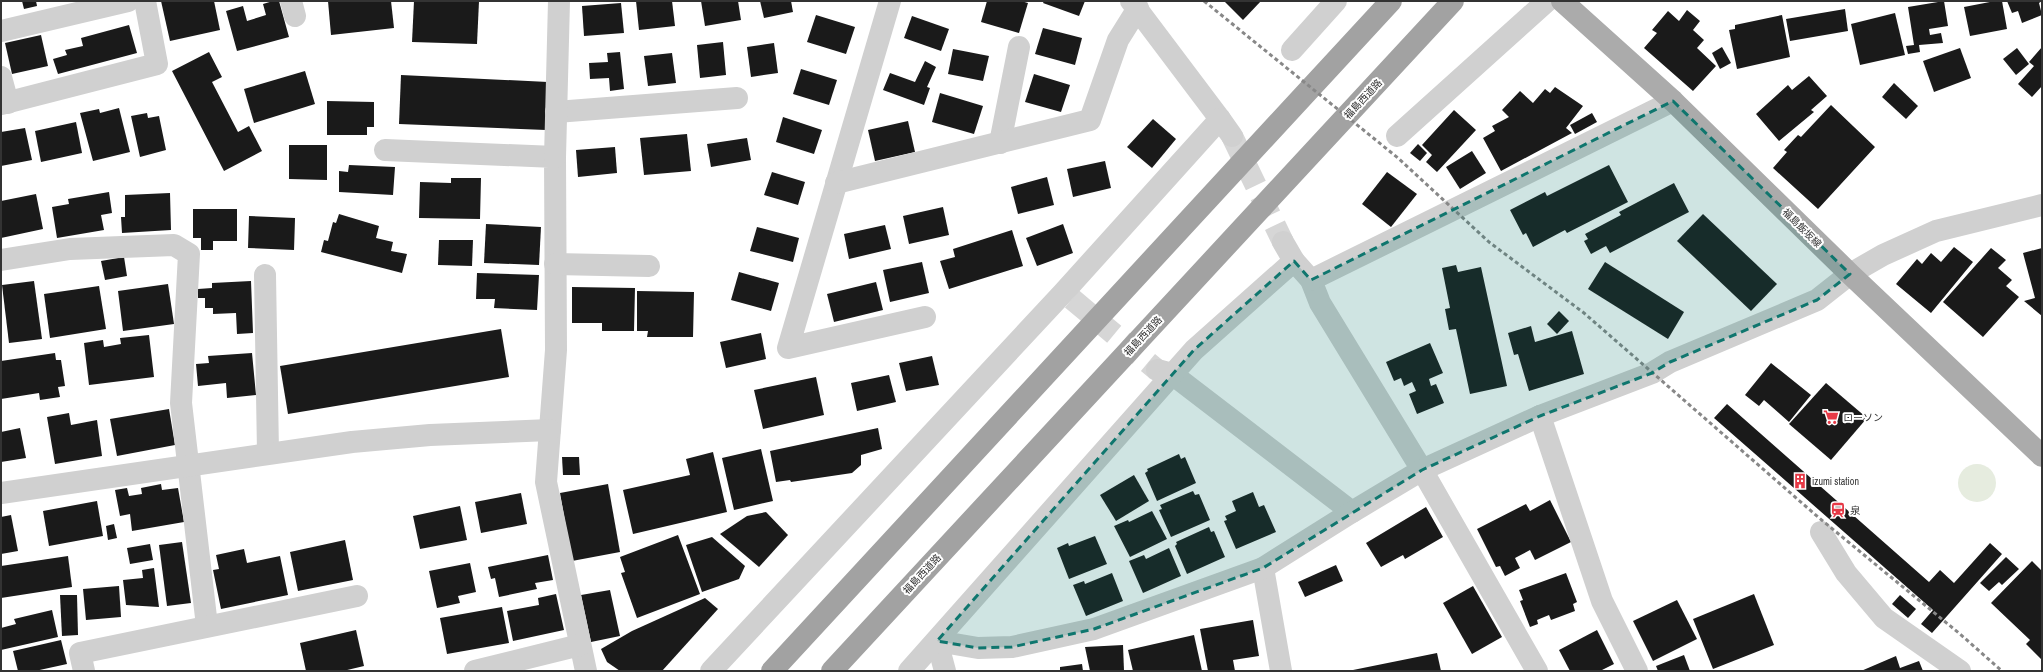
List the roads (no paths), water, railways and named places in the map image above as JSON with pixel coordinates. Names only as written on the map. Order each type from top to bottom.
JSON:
[{"type":"highway","points":[[772,671],[1391,1]]},
{"type":"highway","name":"福島西道路","points":[[832,671],[1453,1]]},
{"type":"main road","name":"福島飯坂線","points":[[1562,1],[1674,101],[1850,274],[2042,456]]},
{"type":"street","points":[[1,31],[128,1]]},
{"type":"street","points":[[1,77],[4,104],[157,64],[145,1]]},
{"type":"street","points":[[559,1],[555,156],[556,350],[546,482],[586,671]]},
{"type":"street","points":[[890,1],[788,348],[925,317]]},
{"type":"street","points":[[1292,50],[1336,1]]},
{"type":"street","points":[[1397,136],[1547,1]]},
{"type":"street","points":[[836,183],[1090,120],[1118,40],[1134,5],[1232,136]]},
{"type":"street","points":[[1000,142],[1019,47]]},
{"type":"street","points":[[556,112],[738,98]]},
{"type":"street","points":[[1311,280],[1674,101]]},
{"type":"street","points":[[711,671],[1067,296],[1220,119]]},
{"type":"street","points":[[385,150],[555,156]]},
{"type":"street","points":[[937,641],[978,648],[1012,647],[1087,630],[1263,568],[1422,470],[1540,416],[1652,373],[1670,362],[1818,300],[1850,274],[1883,255],[1936,231],[2042,205]]},
{"type":"street","points":[[1283,242],[1294,261],[1311,280],[1320,302],[1422,470],[1536,671]]},
{"type":"street","points":[[1,260],[70,250],[174,245],[189,254],[181,403],[207,626]]},
{"type":"street","points":[[909,671],[937,641],[1165,372],[1194,350],[1294,261]]},
{"type":"street","points":[[556,264],[649,266]]},
{"type":"street","points":[[265,275],[268,453]]},
{"type":"street","points":[[1165,372],[1352,512]]},
{"type":"street","points":[[1540,416],[1602,601],[1637,671]]},
{"type":"street","points":[[1,492],[189,464],[352,442],[430,435],[550,430]]},
{"type":"street","points":[[1821,532],[1846,573],[1884,618],[1960,671]]},
{"type":"street","points":[[1263,568],[1281,671]]},
{"type":"street","points":[[84,671],[80,653],[356,596]]},
{"type":"street","points":[[937,641],[944,671]]},
{"type":"street","points":[[475,671],[580,645]]},
{"type":"tunnel","points":[[1232,136],[1283,242]]},
{"type":"tunnel","points":[[1072,299],[1157,370]]},
{"type":"railway","points":[[1204,1],[1398,158],[1489,242],[1584,313],[1818,517],[1960,634],[2002,671]]},
{"type":"place","name":"ローソン","points":[[1831,417]]},
{"type":"place","name":"izumi station","points":[[1800,481]]},
{"type":"place","name":"泉","points":[[1838,510]]}]
